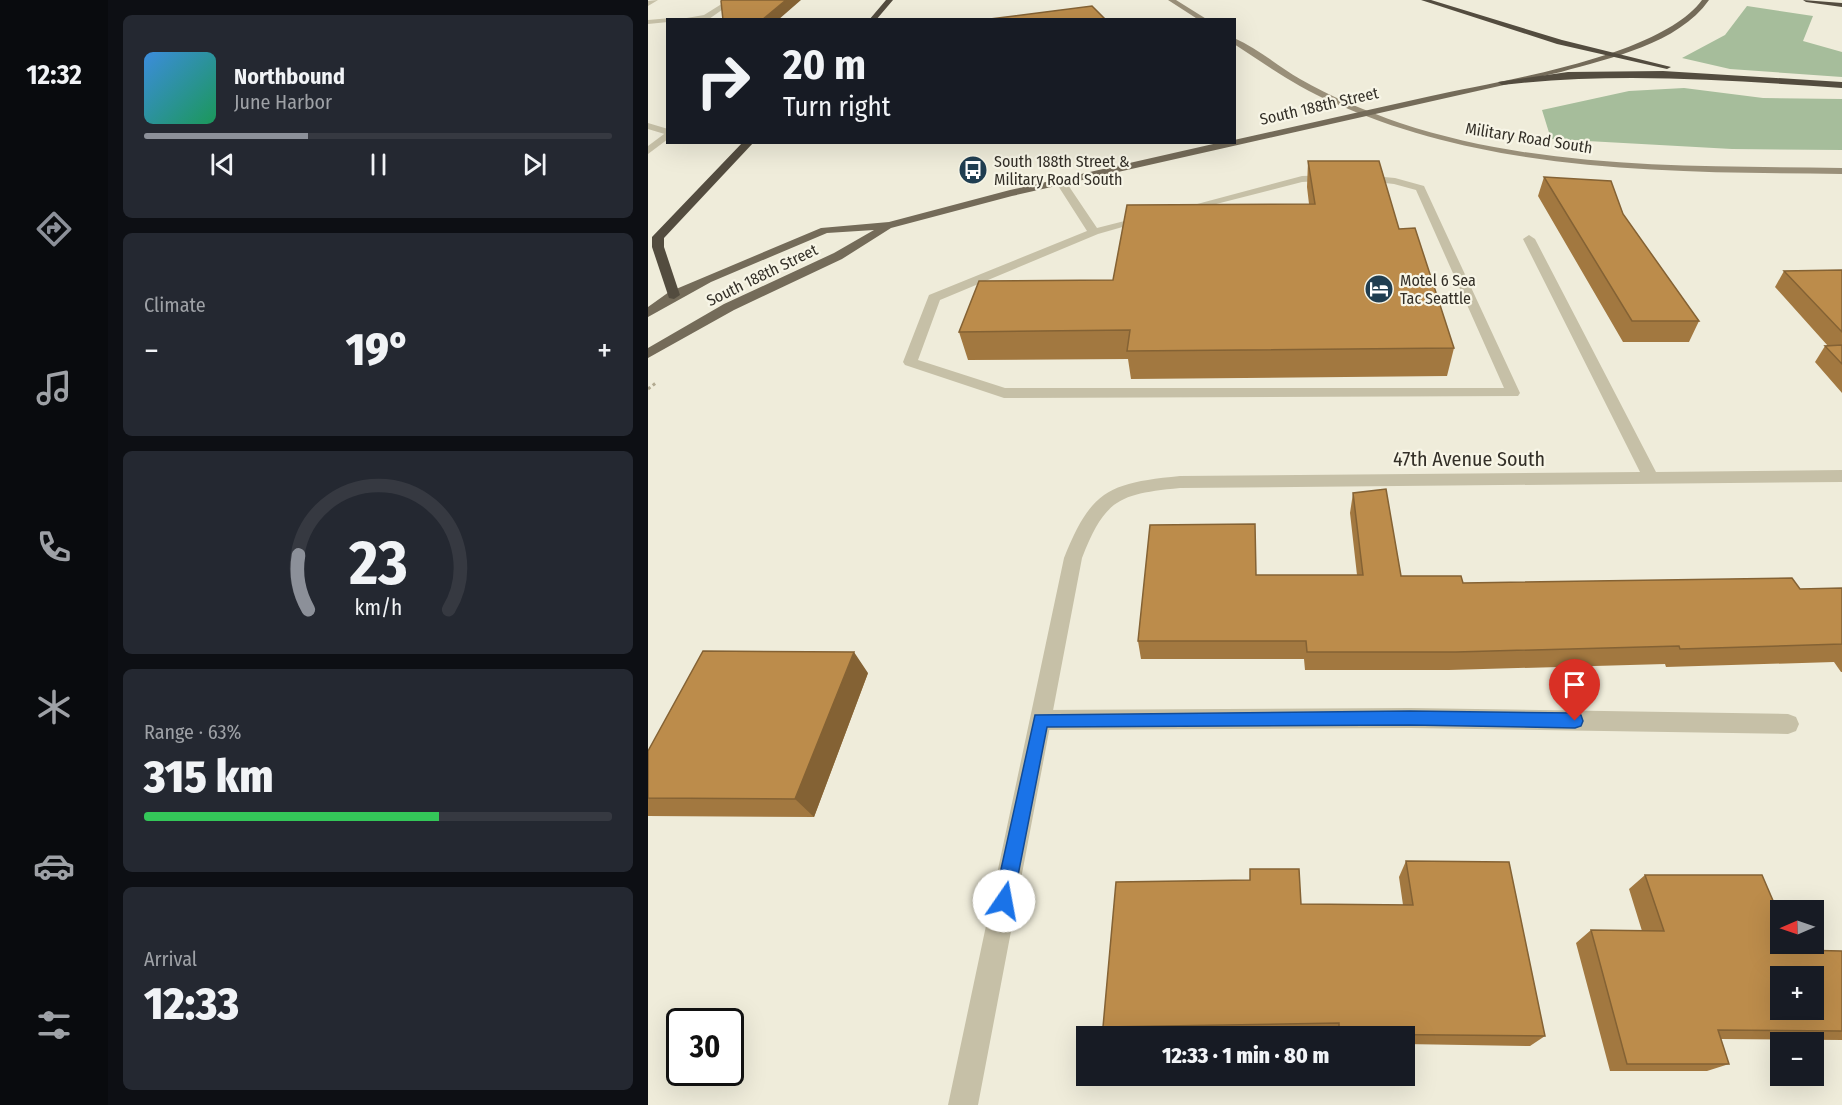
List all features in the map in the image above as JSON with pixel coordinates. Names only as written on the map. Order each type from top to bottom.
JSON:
[{"type":"highway","points":[[874,18],[890,0]]},
{"type":"highway","points":[[1424,0],[1610,54],[1740,79]]},
{"type":"highway","points":[[1809,0],[1842,5]]},
{"type":"highway","points":[[1502,82],[1568,75],[1687,75],[1842,85]]},
{"type":"highway","points":[[674,295],[658,237],[747,144]]},
{"type":"main road","points":[[1171,0],[1202,18]]},
{"type":"main road","name":"South 188th Street","points":[[1236,142],[1558,70],[1610,54],[1675,28],[1703,8],[1706,0]]},
{"type":"main road","name":"Military Road South","points":[[1236,41],[1314,90],[1363,113],[1432,136],[1547,159],[1632,167],[1842,171]]},
{"type":"main road","name":"South 188th Street","points":[[648,313],[674,295],[825,230],[890,225],[943,209],[1227,144]]},
{"type":"main road","name":"South 188th Street","points":[[648,354],[729,307],[838,256],[890,225]]},
{"type":"street","points":[[648,4],[655,0]]},
{"type":"street","points":[[697,18],[706,17],[733,0]]},
{"type":"street","points":[[648,22],[666,20]]},
{"type":"street","points":[[648,126],[666,132]]},
{"type":"street","points":[[648,151],[666,135]]},
{"type":"street","points":[[1371,178],[1420,188],[1513,393],[1004,393],[910,362],[934,298],[1094,232],[1302,179],[1371,178]]},
{"type":"street","points":[[1060,182],[1094,232]]},
{"type":"street","points":[[1529,239],[1651,478]]},
{"type":"street","name":"47th Avenue South","points":[[1041,720],[1073,558],[1084,527],[1101,503],[1135,488],[1180,482],[1842,476]]},
{"type":"street","points":[[963,1105],[1041,720],[1410,718],[1788,724]]},
{"type":"green space","points":[[1747,6],[1813,16],[1803,41],[1842,52],[1842,77],[1730,69],[1682,58],[1725,35]]},
{"type":"green space","points":[[1684,88],[1763,98],[1842,99],[1842,150],[1732,149],[1551,139],[1542,110],[1629,91]]},
{"type":"building","points":[[786,0],[764,18],[723,18],[721,1]]},
{"type":"building","points":[[1092,6],[1104,18],[998,18]]},
{"type":"building","points":[[1308,161],[1379,161],[1399,229],[1415,228],[1454,348],[1127,351],[1130,330],[959,332],[979,281],[1113,280],[1127,205],[1315,204]]},
{"type":"building","points":[[1544,177],[1611,181],[1623,214],[1699,321],[1632,321]]},
{"type":"building","points":[[1842,270],[1842,332],[1784,271]]},
{"type":"building","points":[[1842,345],[1842,364],[1825,346]]},
{"type":"building","points":[[1386,489],[1401,576],[1461,576],[1463,583],[1792,578],[1800,589],[1842,588],[1842,644],[1680,649],[1679,646],[1456,652],[1307,652],[1306,641],[1138,641],[1150,525],[1255,524],[1256,575],[1363,575],[1353,493]]},
{"type":"building","points":[[703,651],[854,652],[795,799],[648,798],[648,751]]},
{"type":"building","points":[[1406,861],[1509,862],[1545,1036],[1415,1035],[1415,1026],[1339,1026],[1339,1023],[1103,1026],[1116,882],[1250,880],[1250,869],[1299,869],[1301,904],[1413,905]]},
{"type":"building","points":[[1645,875],[1762,875],[1773,900],[1770,900],[1770,954],[1824,954],[1824,951],[1842,951],[1842,1031],[1718,1030],[1729,1064],[1627,1064],[1591,930],[1664,931]]},
{"type":"place","name":"South 188th Street & Military Road South","points":[[973,170]]},
{"type":"place","name":"Motel 6 Sea Tac Seattle","points":[[1379,289]]},
{"type":"route","points":[[1004,901],[1041,720],[1410,718],[1575,721]]}]
